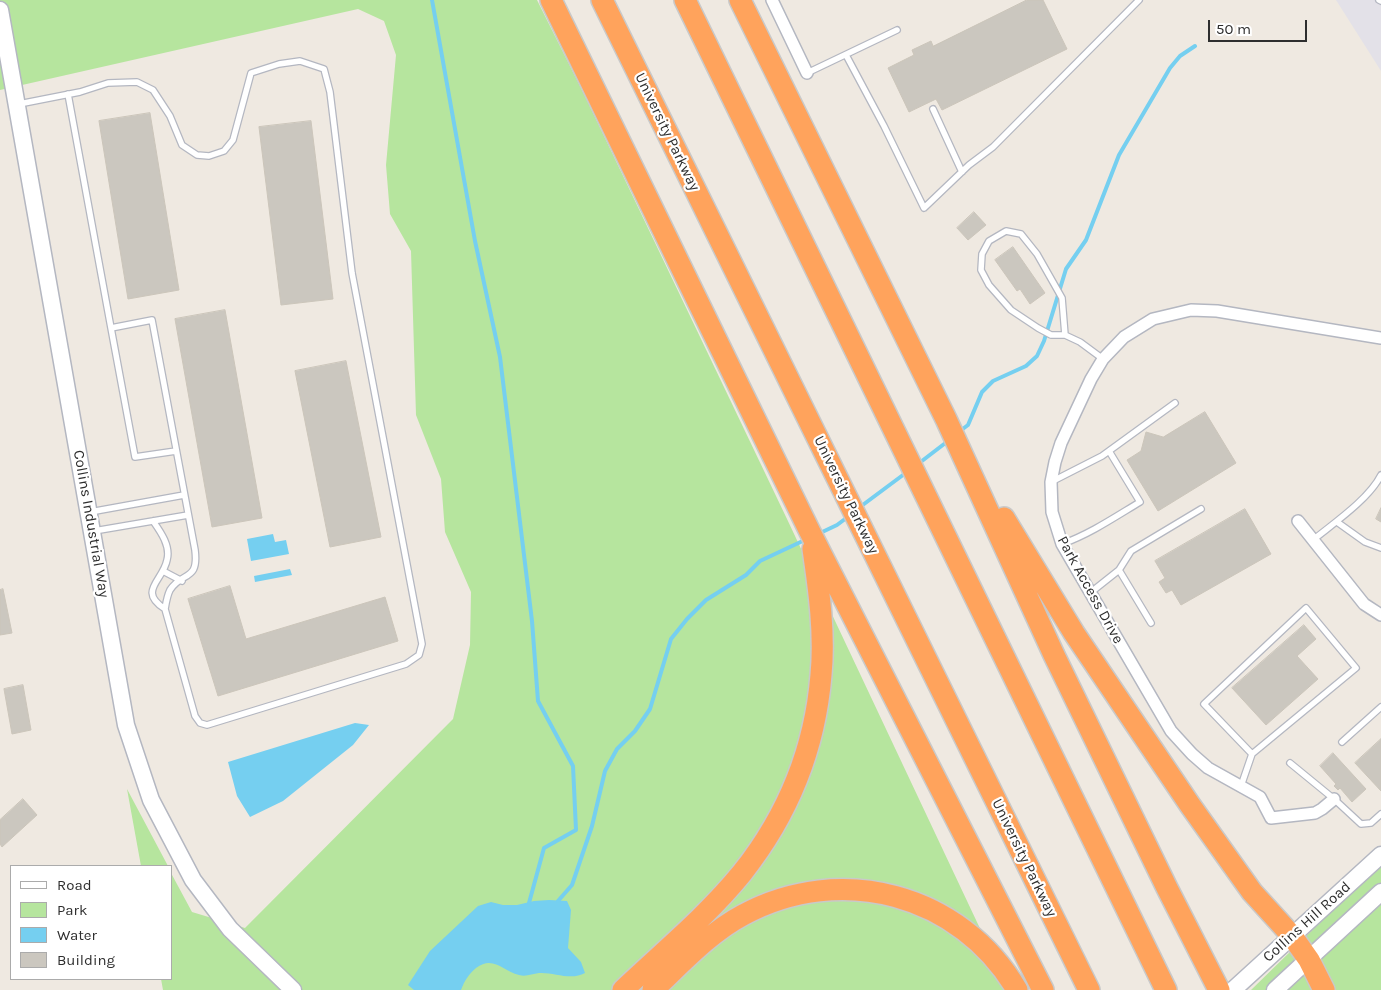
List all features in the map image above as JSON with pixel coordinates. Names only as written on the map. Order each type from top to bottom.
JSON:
[{"type":"highway","points":[[551,0],[810,532],[1044,990]]},
{"type":"highway","name":"University Parkway","points":[[602,0],[1089,990]]},
{"type":"highway","points":[[685,0],[1166,990]]},
{"type":"highway","points":[[740,0],[946,419],[1054,655],[1167,888],[1230,989]]},
{"type":"highway","points":[[946,419],[1080,642],[1190,805],[1252,892],[1292,936],[1309,960],[1324,990]]},
{"type":"highway","points":[[623,990],[715,902],[742,872],[765,840],[787,803],[800,773],[818,707],[822,673],[818,598],[810,532]]},
{"type":"highway","points":[[653,990],[713,935],[744,914],[779,899],[830,889],[855,889],[883,893],[929,908],[970,934],[992,955],[1017,990]]},
{"type":"street","points":[[772,0],[807,73]]},
{"type":"street","name":"Collins Industrial Way","points":[[0,10],[126,725],[151,800],[193,880],[230,929],[293,990]]},
{"type":"street","name":"Park Access Drive","points":[[1334,799],[1322,810],[1315,813],[1271,818],[1260,796],[1208,768],[1171,731],[1062,544],[1052,512],[1051,482],[1061,443],[1091,379],[1103,360],[1124,337],[1153,319],[1191,310],[1216,311],[1381,338]]},
{"type":"street","points":[[1298,521],[1364,604],[1381,615]]},
{"type":"street","name":"Collins Hill Road","points":[[1230,989],[1292,936],[1381,855]]},
{"type":"street","name":"Collins Hill Road","points":[[1275,990],[1381,892]]},
{"type":"lane","points":[[846,54],[924,208],[962,172],[993,147],[1139,0]]},
{"type":"lane","points":[[807,73],[897,30]]},
{"type":"lane","points":[[17,104],[68,94],[108,83],[137,82],[153,90],[170,116],[182,145],[198,155],[210,156],[224,152],[233,140],[251,72],[279,64],[300,61],[324,69],[330,92],[352,273],[422,644],[419,655],[406,664],[207,725],[200,723],[195,716],[164,609],[170,591],[194,570],[196,561],[152,320],[111,328]]},
{"type":"lane","points":[[68,94],[135,457],[176,451]]},
{"type":"lane","points":[[932,109],[962,172]]},
{"type":"lane","points":[[1065,335],[1062,298],[1032,247],[1021,234],[1006,231],[989,241],[982,254],[982,270],[989,285],[1011,310],[1031,324],[1051,334],[1065,335],[1080,342],[1103,360]]},
{"type":"lane","points":[[1051,482],[1109,451],[1175,403]]},
{"type":"lane","points":[[1062,544],[1074,540],[1106,523],[1140,502],[1109,451]]},
{"type":"lane","points":[[1313,540],[1337,522],[1375,486],[1381,475]]},
{"type":"lane","points":[[89,513],[184,495]]},
{"type":"lane","points":[[1090,593],[1119,570],[1131,551],[1201,509]]},
{"type":"lane","points":[[92,531],[188,515]]},
{"type":"lane","points":[[153,521],[167,545],[168,559],[163,571],[154,584],[152,593],[155,603],[164,609]]},
{"type":"lane","points":[[1337,522],[1366,542],[1381,548]]},
{"type":"lane","points":[[1119,570],[1150,623]]},
{"type":"lane","points":[[163,571],[182,580]]},
{"type":"lane","points":[[1241,786],[1252,754],[1356,668],[1306,608],[1204,704],[1252,754]]},
{"type":"lane","points":[[1342,742],[1381,706]]},
{"type":"lane","points":[[1290,763],[1361,824],[1371,823],[1381,814]]},
{"type":"shaded area","points":[[1336,0],[1381,0],[1381,71]]},
{"type":"green space","points":[[0,0],[537,0],[583,92],[787,519],[1009,990],[163,990],[161,980],[172,980],[172,875],[192,912],[245,928],[453,719],[470,645],[471,592],[445,532],[441,479],[416,415],[411,251],[390,214],[386,165],[396,55],[384,21],[358,9],[0,90]]},
{"type":"green space","points":[[127,789],[167,865],[141,865]]},
{"type":"green space","points":[[1381,863],[1381,990],[1251,990]]},
{"type":"water","points":[[273,534],[275,542],[286,540],[289,554],[251,561],[247,539]]},
{"type":"water","points":[[290,569],[292,575],[255,582],[254,576]]},
{"type":"water","points":[[355,723],[369,725],[353,745],[283,801],[250,817],[237,796],[228,762]]},
{"type":"water","points":[[549,900],[567,901],[571,910],[568,948],[581,962],[585,973],[574,976],[539,973],[522,976],[493,963],[488,963],[482,964],[473,971],[461,990],[414,990],[408,985],[430,951],[478,906],[491,902],[503,905],[517,905]]},
{"type":"building","points":[[1027,0],[1043,0],[1067,49],[942,110],[936,99],[909,112],[888,68],[914,55],[912,50],[931,41],[933,46]]},
{"type":"building","points":[[150,113],[179,290],[128,299],[99,121]]},
{"type":"building","points":[[311,121],[333,299],[281,305],[259,127]]},
{"type":"building","points":[[974,212],[986,225],[968,240],[957,228]]},
{"type":"building","points":[[1013,247],[1045,293],[1030,304],[1020,289],[1017,291],[995,260]]},
{"type":"building","points":[[225,310],[262,518],[212,527],[175,319]]},
{"type":"building","points":[[346,361],[381,537],[330,547],[295,371]]},
{"type":"building","points":[[1205,412],[1236,463],[1158,511],[1127,460],[1141,451],[1146,432],[1163,437]]},
{"type":"building","points":[[1381,508],[1381,522],[1376,519]]},
{"type":"building","points":[[1245,509],[1271,554],[1181,605],[1172,590],[1166,593],[1159,582],[1165,578],[1155,561]]},
{"type":"building","points":[[230,586],[246,639],[385,597],[398,641],[218,696],[188,599]]},
{"type":"building","points":[[3,589],[12,633],[0,635],[0,590]]},
{"type":"building","points":[[1304,625],[1316,639],[1297,656],[1318,679],[1266,725],[1232,688]]},
{"type":"building","points":[[23,685],[31,730],[12,734],[4,689]]},
{"type":"building","points":[[1381,739],[1381,791],[1355,763]]},
{"type":"building","points":[[1333,753],[1366,789],[1352,802],[1340,788],[1338,790],[1334,786],[1336,784],[1320,766]]},
{"type":"building","points":[[23,799],[37,815],[2,847],[0,844],[0,820]]},
{"type":"waterway","points":[[432,0],[475,241],[500,357],[532,621],[538,701],[573,766],[576,830],[544,848],[529,903]]},
{"type":"waterway","points":[[960,431],[968,425],[982,392],[993,381],[1026,366],[1037,356],[1044,341],[1066,269],[1086,240],[1119,155],[1170,68],[1180,56],[1195,46]]},
{"type":"waterway","points":[[918,464],[948,441]]},
{"type":"waterway","points":[[860,507],[907,472]]},
{"type":"waterway","points":[[818,534],[837,525],[849,516]]},
{"type":"waterway","points":[[558,901],[572,885],[592,826],[605,771],[617,749],[635,731],[650,709],[671,639],[706,600],[746,575],[760,561],[807,539]]}]
